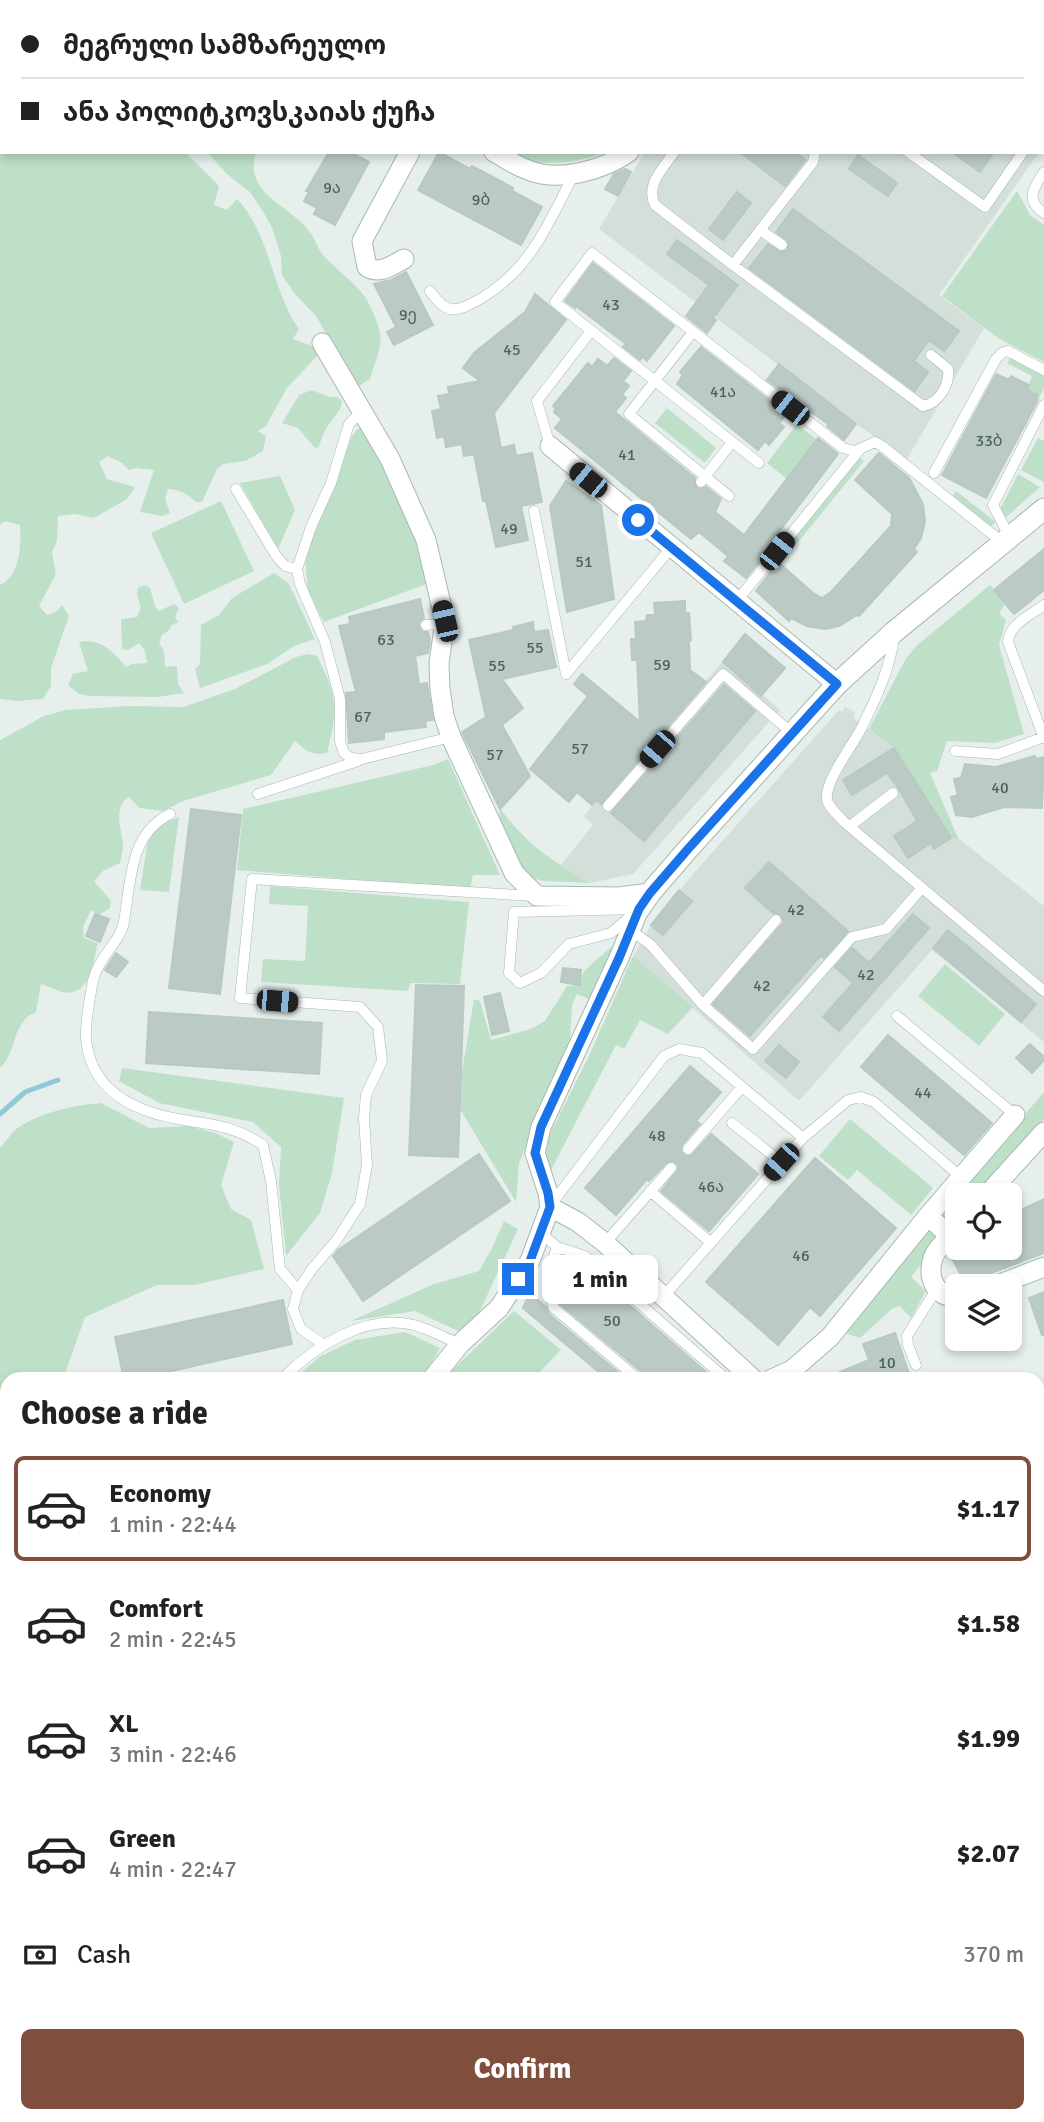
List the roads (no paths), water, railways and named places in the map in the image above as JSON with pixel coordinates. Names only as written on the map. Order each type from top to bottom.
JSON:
[{"type":"street","points":[[404,259],[380,271],[372,271],[367,267],[362,241],[409,154]]},
{"type":"street","points":[[498,154],[530,171],[548,174],[574,174],[625,154]]},
{"type":"street","points":[[322,343],[390,459],[426,540],[445,621],[435,630],[444,716],[451,737],[514,873],[537,896],[619,897],[645,901]]},
{"type":"street","points":[[550,446],[837,684]]},
{"type":"street","points":[[438,1372],[460,1344],[499,1308],[530,1261],[550,1207],[535,1153],[539,1134],[645,901],[837,684],[894,632],[1044,509]]},
{"type":"street","points":[[788,1372],[830,1337],[928,1216],[1015,1115]]},
{"type":"street","points":[[998,1183],[1044,1132]]},
{"type":"street","points":[[550,1207],[578,1222],[605,1243],[664,1296],[740,1372]]},
{"type":"street","points":[[928,1216],[945,1226]]},
{"type":"street","points":[[945,1242],[933,1255],[930,1278],[936,1290],[945,1294]]},
{"type":"street","points":[[1022,1276],[1044,1267]]},
{"type":"lane","points":[[673,154],[651,186],[650,196],[655,205],[923,406],[932,404],[939,397],[949,378],[948,369],[931,355]]},
{"type":"lane","points":[[733,265],[813,162],[815,154]]},
{"type":"lane","points":[[911,154],[985,207],[1022,154]]},
{"type":"lane","points":[[1044,172],[1034,187],[1032,196],[1033,204],[1044,213]]},
{"type":"lane","points":[[430,291],[440,304],[452,310],[470,305],[494,290],[521,267],[535,248],[574,174]]},
{"type":"lane","points":[[760,230],[782,245]]},
{"type":"lane","points":[[758,463],[555,302],[592,253],[843,447],[855,451],[875,442],[1006,539]]},
{"type":"lane","points":[[550,446],[537,401],[592,331]]},
{"type":"lane","points":[[693,332],[629,414],[703,478],[729,496]]},
{"type":"lane","points":[[934,473],[996,359],[1002,353],[1008,351],[1044,370]]},
{"type":"lane","points":[[1006,539],[993,505],[1044,405]]},
{"type":"lane","points":[[362,411],[349,424],[331,483],[311,527],[297,569],[300,584],[325,642],[340,699],[340,741],[344,753],[351,758],[362,759]]},
{"type":"lane","points":[[703,478],[732,442]]},
{"type":"lane","points":[[736,601],[862,448]]},
{"type":"lane","points":[[236,489],[276,557],[285,566],[297,569]]},
{"type":"lane","points":[[534,511],[566,674],[671,548]]},
{"type":"lane","points":[[955,751],[998,754],[1044,738],[1008,642],[1009,633],[1016,625],[1044,605]]},
{"type":"lane","points":[[894,632],[891,662],[863,725],[829,785],[827,800],[832,810],[921,889],[1044,991]]},
{"type":"lane","points":[[608,806],[723,674],[792,733]]},
{"type":"lane","points":[[258,794],[362,759],[451,737]]},
{"type":"lane","points":[[850,826],[893,793]]},
{"type":"lane","points":[[170,814],[145,834],[137,850],[131,871],[124,924],[96,970],[86,1038],[92,1064],[107,1090],[151,1114],[211,1123],[243,1132],[263,1145],[271,1181],[280,1269],[298,1290]]},
{"type":"lane","points":[[323,1344],[301,1329],[293,1310],[298,1290],[336,1241],[360,1204],[367,1165],[364,1118],[366,1095],[382,1061],[378,1027],[360,1007],[240,998],[252,880],[537,896]]},
{"type":"lane","points":[[630,930],[650,944],[703,1005],[753,1049],[852,937],[886,929],[921,889]]},
{"type":"lane","points":[[645,901],[611,933],[569,944],[541,973],[520,983],[509,973],[514,912],[645,901]]},
{"type":"lane","points":[[703,1005],[776,920]]},
{"type":"lane","points":[[897,1016],[1015,1115]]},
{"type":"lane","points":[[550,1207],[664,1056],[679,1049],[702,1053],[803,1138]]},
{"type":"lane","points":[[688,1149],[742,1087]]},
{"type":"lane","points":[[664,1296],[803,1138],[848,1100],[861,1097],[874,1102],[961,1177]]},
{"type":"lane","points":[[732,1123],[781,1162]]},
{"type":"lane","points":[[605,1243],[671,1168]]},
{"type":"lane","points":[[650,1191],[710,1242]]},
{"type":"lane","points":[[541,1233],[557,1247],[585,1256],[718,1372]]},
{"type":"lane","points":[[557,1247],[550,1268],[548,1293],[554,1308],[630,1372]]},
{"type":"lane","points":[[916,1365],[908,1345],[908,1336],[936,1290]]},
{"type":"lane","points":[[290,1372],[323,1344],[354,1330],[386,1324],[414,1325],[460,1344]]},
{"type":"waterway","points":[[0,1114],[25,1092],[58,1080]]}]
